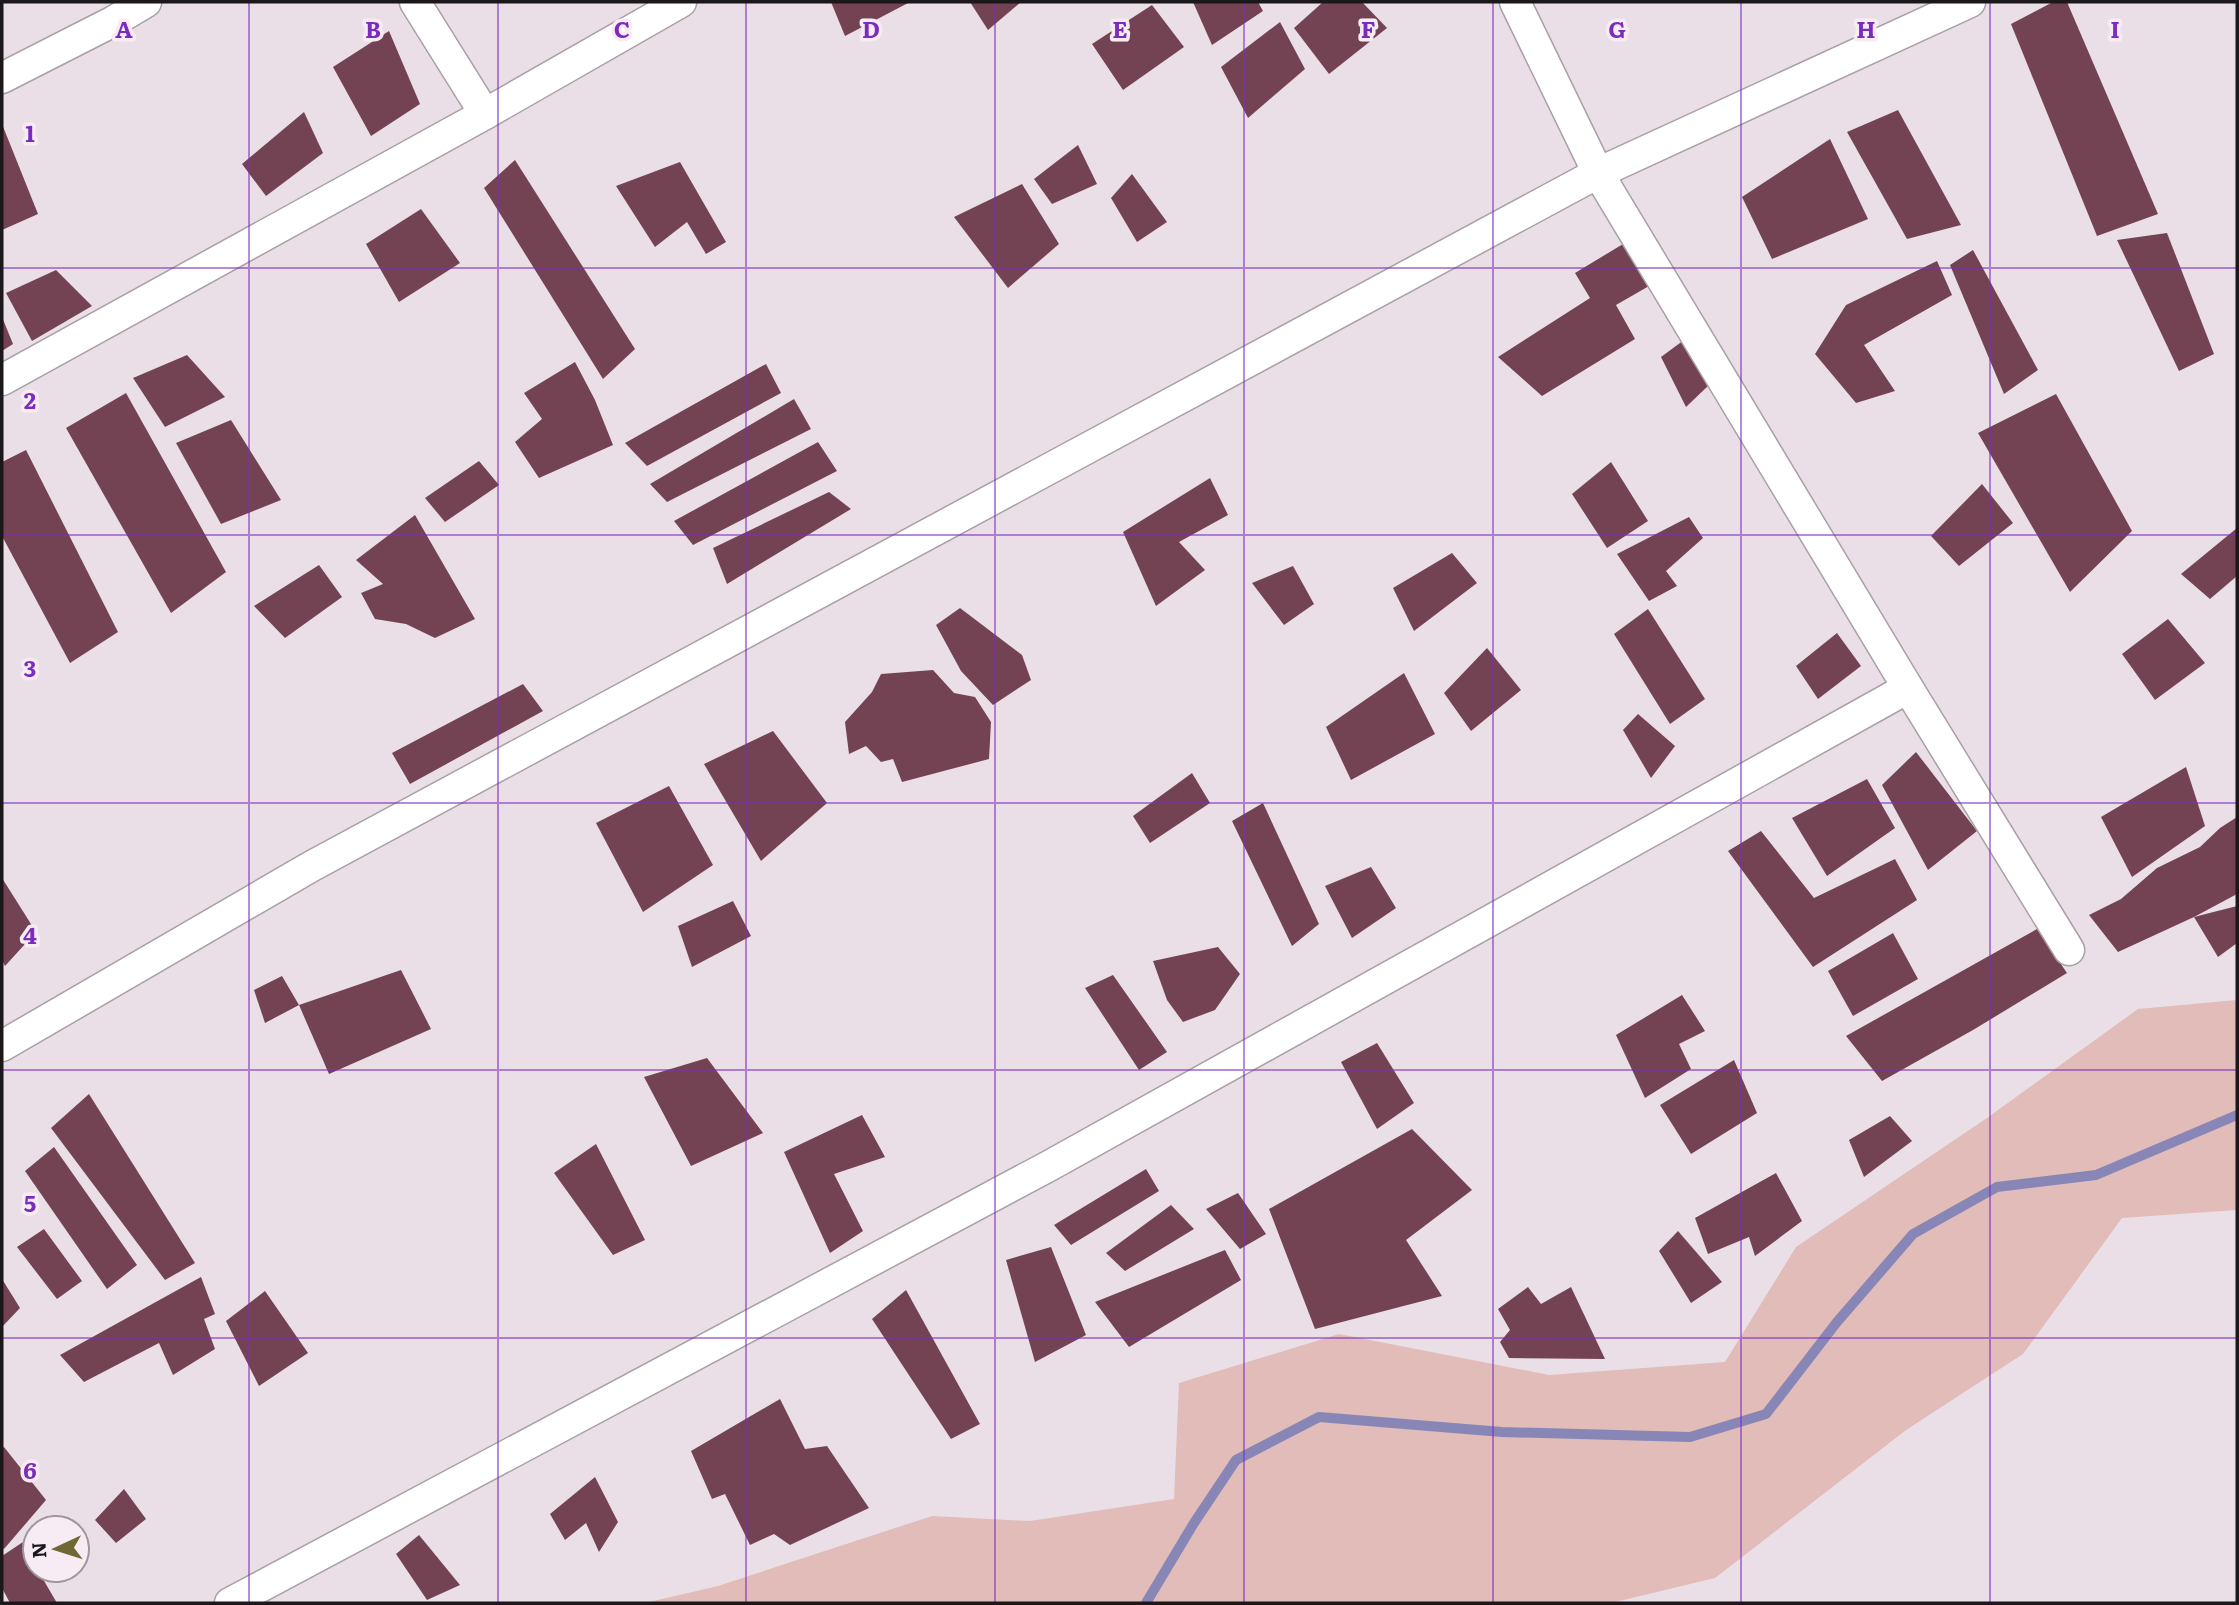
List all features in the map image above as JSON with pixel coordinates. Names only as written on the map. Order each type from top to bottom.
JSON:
[{"type":"street","points":[[2,78],[108,11],[146,2]]},
{"type":"street","points":[[415,2],[485,114]]},
{"type":"street","points":[[2,380],[485,114],[681,2]]},
{"type":"street","points":[[1515,2],[1598,173],[2069,950]]},
{"type":"street","points":[[2,1046],[312,866],[1598,173],[1970,2]]},
{"type":"street","points":[[230,1603],[1049,1167],[1908,688]]},
{"type":"shaded area","points":[[2237,1000],[2237,1210],[2122,1218],[2023,1354],[1906,1430],[1715,1578],[1611,1603],[645,1603],[718,1586],[932,1516],[1030,1521],[1174,1499],[1179,1383],[1339,1334],[1549,1375],[1725,1362],[1796,1247],[1987,1118],[2138,1009]]},
{"type":"building","points":[[831,2],[910,2],[845,36]]},
{"type":"building","points":[[970,2],[1021,2],[988,30]]},
{"type":"building","points":[[1193,2],[1258,2],[1263,11],[1212,45]]},
{"type":"building","points":[[1323,2],[1362,2],[1387,28],[1329,74],[1294,28]]},
{"type":"building","points":[[2053,2],[2067,2],[2158,214],[2097,236],[2011,24]]},
{"type":"building","points":[[1152,5],[1184,47],[1123,90],[1092,44]]},
{"type":"building","points":[[1280,22],[1305,69],[1248,118],[1221,67]]},
{"type":"building","points":[[389,31],[420,104],[371,136],[333,67]]},
{"type":"building","points":[[1898,110],[1961,225],[1907,239],[1847,132]]},
{"type":"building","points":[[304,112],[323,153],[266,196],[242,164]]},
{"type":"building","points":[[2,124],[38,214],[2,230]]},
{"type":"building","points":[[1830,139],[1868,219],[1772,259],[1742,197]]},
{"type":"building","points":[[1078,145],[1097,184],[1052,204],[1034,179]]},
{"type":"building","points":[[515,160],[635,349],[603,379],[484,188]]},
{"type":"building","points":[[680,162],[726,242],[706,254],[687,222],[655,247],[616,186]]},
{"type":"building","points":[[1132,174],[1167,222],[1137,242],[1111,198]]},
{"type":"building","points":[[1022,184],[1059,244],[1008,288],[954,217]]},
{"type":"building","points":[[421,209],[460,263],[399,302],[366,244]]},
{"type":"building","points":[[2167,233],[2214,354],[2179,371],[2117,240]]},
{"type":"building","points":[[1623,244],[1649,286],[1616,305],[1635,339],[1542,396],[1498,357],[1590,298],[1575,273]]},
{"type":"building","points":[[1973,250],[2038,370],[2004,394],[1950,265]]},
{"type":"building","points":[[1937,261],[1952,295],[1864,345],[1895,391],[1856,403],[1815,354],[1846,305]]},
{"type":"building","points":[[56,270],[92,306],[32,341],[6,293]]},
{"type":"building","points":[[2,317],[13,344],[2,351]]},
{"type":"building","points":[[1684,340],[1709,385],[1686,407],[1661,357]]},
{"type":"building","points":[[187,355],[225,397],[165,427],[133,378]]},
{"type":"building","points":[[575,362],[595,400],[613,445],[539,478],[515,442],[542,419],[524,393]]},
{"type":"building","points":[[766,364],[781,393],[647,466],[625,443]]},
{"type":"building","points":[[126,393],[226,572],[171,613],[66,428]]},
{"type":"building","points":[[2056,394],[2132,531],[2070,592],[1978,433]]},
{"type":"building","points":[[794,399],[811,429],[667,502],[650,484]]},
{"type":"building","points":[[231,420],[281,500],[221,524],[176,443]]},
{"type":"building","points":[[818,442],[837,471],[693,545],[674,521]]},
{"type":"building","points":[[26,450],[118,632],[70,663],[2,536],[2,462]]},
{"type":"building","points":[[479,461],[499,485],[445,522],[425,498]]},
{"type":"building","points":[[1611,462],[1648,521],[1607,548],[1572,494]]},
{"type":"building","points":[[1210,478],[1228,515],[1179,542],[1205,570],[1156,606],[1123,532]]},
{"type":"building","points":[[1982,484],[2013,523],[1959,566],[1931,536]]},
{"type":"building","points":[[829,492],[851,509],[727,584],[713,548]]},
{"type":"building","points":[[415,515],[475,619],[435,638],[406,624],[375,619],[361,593],[383,584],[356,560]]},
{"type":"building","points":[[1689,517],[1703,538],[1666,571],[1677,586],[1649,601],[1617,554]]},
{"type":"building","points":[[2237,528],[2237,576],[2210,599],[2181,574]]},
{"type":"building","points":[[1452,553],[1477,583],[1414,631],[1393,588]]},
{"type":"building","points":[[319,565],[342,597],[285,638],[254,606]]},
{"type":"building","points":[[1293,566],[1314,604],[1284,625],[1252,583]]},
{"type":"building","points":[[960,608],[1022,655],[1031,680],[993,705],[961,671],[936,625]]},
{"type":"building","points":[[1648,609],[1705,699],[1670,724],[1614,634]]},
{"type":"building","points":[[2168,619],[2205,663],[2155,700],[2122,654]]},
{"type":"building","points":[[1837,633],[1861,666],[1818,699],[1796,666]]},
{"type":"building","points":[[1487,648],[1521,690],[1471,731],[1444,693]]},
{"type":"building","points":[[933,670],[954,693],[975,697],[991,722],[989,759],[902,782],[893,759],[881,762],[866,746],[849,754],[845,722],[872,692],[881,674]]},
{"type":"building","points":[[1404,673],[1435,734],[1351,780],[1326,727]]},
{"type":"building","points":[[523,684],[543,711],[410,784],[392,753]]},
{"type":"building","points":[[1638,714],[1675,746],[1651,778],[1623,730]]},
{"type":"building","points":[[773,731],[827,803],[761,861],[704,764]]},
{"type":"building","points":[[1916,752],[1977,831],[1928,870],[1882,785]]},
{"type":"building","points":[[2186,767],[2205,826],[2132,877],[2101,817]]},
{"type":"building","points":[[1192,773],[1210,803],[1150,843],[1133,816]]},
{"type":"building","points":[[1867,779],[1895,828],[1827,876],[1792,818]]},
{"type":"building","points":[[669,786],[713,865],[643,912],[596,823]]},
{"type":"building","points":[[1263,803],[1319,924],[1292,946],[1232,821]]},
{"type":"building","points":[[2237,817],[2237,894],[2118,952],[2089,915],[2121,899],[2157,868],[2200,847],[2220,828]]},
{"type":"building","points":[[1761,831],[1814,898],[1895,859],[1917,900],[1813,967],[1728,851]]},
{"type":"building","points":[[1371,867],[1396,908],[1352,938],[1325,886]]},
{"type":"building","points":[[2,878],[36,932],[5,966],[2,960]]},
{"type":"building","points":[[733,901],[751,936],[692,967],[678,926]]},
{"type":"building","points":[[2237,906],[2237,943],[2218,957],[2194,917]]},
{"type":"building","points":[[2037,929],[2067,973],[1882,1081],[1846,1036]]},
{"type":"building","points":[[1893,933],[1918,979],[1853,1016],[1828,971]]},
{"type":"building","points":[[1218,947],[1240,974],[1215,1010],[1183,1022],[1167,1000],[1153,961]]},
{"type":"building","points":[[401,970],[431,1029],[329,1074],[299,1005]]},
{"type":"building","points":[[1113,975],[1167,1052],[1139,1070],[1085,988]]},
{"type":"building","points":[[282,976],[299,1005],[265,1023],[254,990]]},
{"type":"building","points":[[1682,995],[1705,1031],[1679,1044],[1691,1069],[1645,1098],[1616,1035]]},
{"type":"building","points":[[1377,1043],[1414,1103],[1377,1129],[1341,1062]]},
{"type":"building","points":[[707,1058],[763,1133],[691,1166],[644,1077]]},
{"type":"building","points":[[1734,1060],[1757,1113],[1691,1154],[1660,1105]]},
{"type":"building","points":[[89,1094],[195,1263],[165,1280],[51,1128]]},
{"type":"building","points":[[862,1115],[885,1157],[834,1174],[863,1231],[830,1253],[784,1152]]},
{"type":"building","points":[[1890,1116],[1912,1141],[1864,1177],[1849,1140]]},
{"type":"building","points":[[1412,1129],[1472,1190],[1406,1240],[1442,1296],[1315,1329],[1269,1209]]},
{"type":"building","points":[[596,1144],[645,1240],[613,1255],[554,1173]]},
{"type":"building","points":[[54,1147],[137,1265],[107,1289],[25,1171]]},
{"type":"building","points":[[1146,1169],[1159,1191],[1071,1245],[1054,1225]]},
{"type":"building","points":[[1776,1173],[1802,1221],[1755,1256],[1749,1237],[1708,1254],[1695,1218]]},
{"type":"building","points":[[1238,1193],[1266,1234],[1240,1249],[1206,1209]]},
{"type":"building","points":[[1171,1205],[1194,1229],[1125,1271],[1106,1253]]},
{"type":"building","points":[[44,1229],[82,1281],[57,1299],[17,1247]]},
{"type":"building","points":[[1678,1231],[1722,1282],[1691,1303],[1659,1251]]},
{"type":"building","points":[[1051,1247],[1086,1335],[1035,1362],[1006,1260]]},
{"type":"building","points":[[1225,1250],[1241,1280],[1129,1347],[1095,1302]]},
{"type":"building","points":[[201,1277],[215,1314],[204,1319],[215,1349],[173,1375],[159,1343],[84,1382],[60,1355]]},
{"type":"building","points":[[2,1279],[20,1308],[2,1327]]},
{"type":"building","points":[[1528,1287],[1541,1304],[1571,1287],[1605,1359],[1509,1358],[1500,1342],[1510,1330],[1498,1309]]},
{"type":"building","points":[[906,1290],[980,1424],[951,1439],[872,1319]]},
{"type":"building","points":[[265,1291],[308,1353],[259,1386],[226,1321]]},
{"type":"building","points":[[780,1399],[805,1449],[827,1446],[869,1508],[790,1545],[774,1534],[750,1545],[725,1494],[712,1499],[691,1451]]},
{"type":"building","points":[[4,1447],[46,1500],[34,1514],[21,1514],[21,1529],[4,1549],[2,1547]]},
{"type":"building","points":[[595,1477],[618,1522],[599,1552],[586,1523],[565,1540],[550,1514]]},
{"type":"building","points":[[124,1489],[146,1519],[116,1543],[95,1520]]},
{"type":"building","points":[[419,1535],[460,1585],[427,1600],[396,1554]]},
{"type":"building","points":[[21,1543],[21,1584],[46,1584],[57,1603],[10,1603],[2,1588],[2,1556]]},
{"type":"waterway","points":[[1146,1603],[1236,1460],[1319,1417],[1502,1432],[1690,1437],[1766,1414],[1837,1322],[1913,1234],[1997,1187],[2096,1175],[2237,1115]]}]
